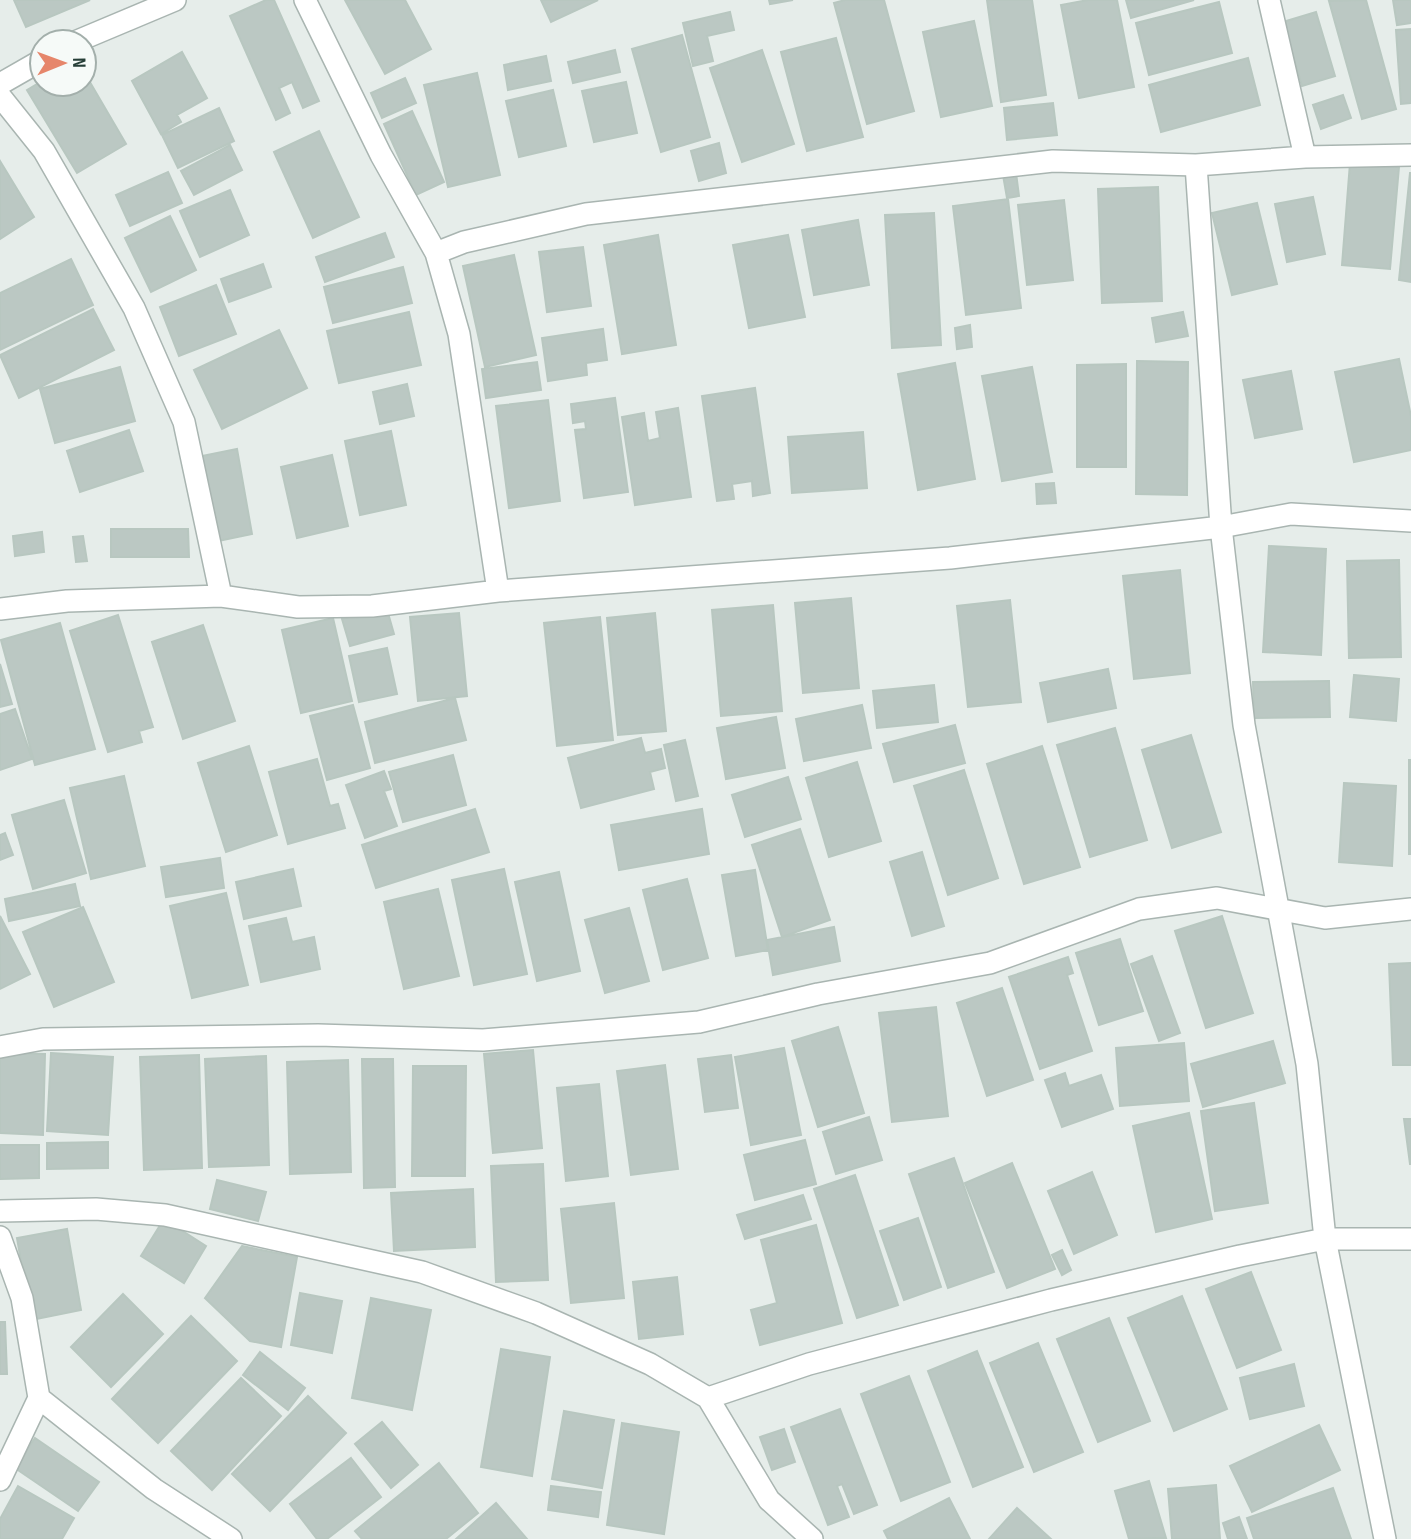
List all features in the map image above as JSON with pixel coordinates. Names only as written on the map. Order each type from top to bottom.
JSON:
[{"type":"street","points":[[98,32],[175,0]]},
{"type":"street","points":[[305,0],[382,155],[436,253],[458,334],[498,591]]},
{"type":"street","points":[[1269,0],[1305,157]]},
{"type":"street","points":[[0,84],[28,68]]},
{"type":"street","points":[[0,96],[44,151],[134,308],[184,422],[221,596]]},
{"type":"street","points":[[436,253],[464,242],[586,214],[1053,160],[1196,164],[1305,157],[1411,155]]},
{"type":"street","points":[[1196,164],[1222,527],[1244,725],[1276,910],[1307,1064],[1325,1239],[1385,1539]]},
{"type":"street","points":[[0,609],[67,601],[221,596],[298,607],[372,606],[498,591],[950,558],[1222,527],[1291,514],[1411,521]]},
{"type":"street","points":[[0,1047],[43,1039],[318,1035],[483,1040],[699,1022],[818,995],[990,963],[1139,909],[1217,898],[1325,918],[1411,909]]},
{"type":"street","points":[[0,1211],[96,1209],[165,1215],[422,1272],[536,1313],[650,1364],[708,1398],[769,1500],[812,1539]]},
{"type":"street","points":[[0,1237],[22,1298],[38,1398],[0,1480]]},
{"type":"street","points":[[708,1398],[809,1364],[1051,1300],[1325,1239],[1411,1239]]},
{"type":"street","points":[[38,1398],[154,1489],[231,1539]]},
{"type":"building","points":[[14,0],[90,0],[26,27]]},
{"type":"building","points":[[266,0],[274,0],[319,101],[303,108],[292,82],[279,88],[290,113],[276,120],[230,16]]},
{"type":"building","points":[[345,0],[405,0],[431,49],[385,74]]},
{"type":"building","points":[[541,0],[598,0],[551,22]]},
{"type":"building","points":[[769,0],[793,0],[770,4]]},
{"type":"building","points":[[845,0],[884,0],[914,111],[867,124],[834,3]]},
{"type":"building","points":[[987,0],[1032,0],[1046,95],[1001,102]]},
{"type":"building","points":[[1088,0],[1117,0],[1134,87],[1079,98],[1061,5]]},
{"type":"building","points":[[1126,0],[1194,0],[1131,18]]},
{"type":"building","points":[[1366,0],[1396,109],[1362,119],[1329,1]]},
{"type":"building","points":[[1393,0],[1411,0],[1411,23],[1397,25]]},
{"type":"building","points":[[1219,2],[1232,53],[1149,75],[1136,23]]},
{"type":"building","points":[[730,12],[734,30],[707,36],[713,61],[693,66],[683,23]]},
{"type":"building","points":[[1316,12],[1335,76],[1302,86],[1283,22]]},
{"type":"building","points":[[974,21],[992,106],[941,117],[923,32]]},
{"type":"building","points":[[1411,29],[1411,103],[1401,104],[1396,30]]},
{"type":"building","points":[[682,35],[710,137],[661,152],[632,49]]},
{"type":"building","points":[[836,38],[863,137],[807,151],[781,52]]},
{"type":"building","points":[[615,50],[620,72],[573,83],[568,62]]},
{"type":"building","points":[[762,50],[794,144],[742,162],[710,68]]},
{"type":"building","points":[[182,52],[207,98],[177,115],[181,122],[161,134],[132,81]]},
{"type":"building","points":[[546,56],[551,81],[508,90],[504,65]]},
{"type":"building","points":[[1248,58],[1260,105],[1161,132],[1149,85]]},
{"type":"building","points":[[477,73],[500,175],[448,187],[424,85]]},
{"type":"building","points":[[405,78],[416,103],[382,118],[371,93]]},
{"type":"building","points":[[626,82],[637,133],[594,142],[582,91]]},
{"type":"building","points":[[553,90],[566,146],[519,157],[506,101]]},
{"type":"building","points":[[1343,95],[1351,118],[1321,129],[1313,105]]},
{"type":"building","points":[[98,96],[126,144],[77,173],[32,98]]},
{"type":"building","points":[[1053,103],[1057,135],[1007,140],[1004,108]]},
{"type":"building","points":[[219,108],[234,141],[178,168],[162,135]]},
{"type":"building","points":[[412,111],[444,182],[416,195],[384,124]]},
{"type":"building","points":[[319,131],[359,217],[313,238],[274,152]]},
{"type":"building","points":[[719,143],[726,173],[699,181],[691,151]]},
{"type":"building","points":[[230,145],[242,170],[194,195],[181,171]]},
{"type":"building","points":[[0,161],[34,217],[0,239]]},
{"type":"building","points":[[1350,163],[1399,167],[1390,269],[1342,265]]},
{"type":"building","points":[[168,172],[182,203],[130,226],[116,195]]},
{"type":"building","points":[[1016,173],[1019,196],[1007,198],[1003,175]]},
{"type":"building","points":[[1411,173],[1411,282],[1399,280]]},
{"type":"building","points":[[1158,187],[1162,301],[1102,303],[1098,189]]},
{"type":"building","points":[[230,190],[249,235],[200,257],[180,211]]},
{"type":"building","points":[[1313,197],[1325,254],[1287,262],[1275,204]]},
{"type":"building","points":[[1008,199],[1021,308],[966,315],[953,206]]},
{"type":"building","points":[[1064,200],[1073,280],[1027,285],[1018,205]]},
{"type":"building","points":[[1257,203],[1277,284],[1232,295],[1212,213]]},
{"type":"building","points":[[934,213],[941,345],[892,348],[885,215]]},
{"type":"building","points":[[170,216],[196,270],[151,292],[125,238]]},
{"type":"building","points":[[858,220],[869,285],[814,295],[802,230]]},
{"type":"building","points":[[385,233],[394,257],[325,282],[316,257]]},
{"type":"building","points":[[658,235],[676,345],[622,354],[604,245]]},
{"type":"building","points":[[788,235],[805,317],[749,328],[733,245]]},
{"type":"building","points":[[583,247],[591,306],[547,312],[539,252]]},
{"type":"building","points":[[514,255],[536,355],[485,367],[463,266]]},
{"type":"building","points":[[71,259],[93,305],[0,350],[0,293]]},
{"type":"building","points":[[263,264],[271,287],[229,302],[221,279]]},
{"type":"building","points":[[403,267],[412,303],[333,323],[324,287]]},
{"type":"building","points":[[216,285],[236,334],[179,356],[160,307]]},
{"type":"building","points":[[93,309],[114,350],[19,398],[0,355]]},
{"type":"building","points":[[409,312],[421,365],[339,383],[327,331]]},
{"type":"building","points":[[1183,312],[1188,336],[1156,342],[1152,318]]},
{"type":"building","points":[[970,325],[972,347],[957,349],[955,328]]},
{"type":"building","points":[[603,329],[607,360],[586,363],[587,375],[548,381],[542,338]]},
{"type":"building","points":[[279,330],[307,388],[222,429],[194,370]]},
{"type":"building","points":[[1399,359],[1411,416],[1411,450],[1354,462],[1335,372]]},
{"type":"building","points":[[1137,361],[1188,362],[1187,495],[1136,494]]},
{"type":"building","points":[[537,362],[541,390],[486,398],[482,369]]},
{"type":"building","points":[[955,363],[975,479],[918,490],[898,374]]},
{"type":"building","points":[[1126,364],[1126,467],[1077,467],[1077,365]]},
{"type":"building","points":[[120,367],[135,421],[55,443],[40,389]]},
{"type":"building","points":[[1032,367],[1052,472],[1002,481],[982,376]]},
{"type":"building","points":[[1291,371],[1302,429],[1255,438],[1243,380]]},
{"type":"building","points":[[407,384],[414,416],[380,424],[373,392]]},
{"type":"building","points":[[755,388],[770,493],[753,496],[752,481],[732,484],[734,499],[717,501],[702,396]]},
{"type":"building","points":[[615,398],[628,492],[584,498],[575,430],[586,429],[585,421],[573,423],[571,404]]},
{"type":"building","points":[[548,400],[560,501],[509,508],[496,406]]},
{"type":"building","points":[[678,408],[691,497],[635,505],[622,417],[644,413],[648,441],[660,438],[656,412]]},
{"type":"building","points":[[129,430],[143,471],[80,492],[67,451]]},
{"type":"building","points":[[391,431],[406,505],[360,515],[345,441]]},
{"type":"building","points":[[863,432],[867,488],[792,493],[788,437]]},
{"type":"building","points":[[237,449],[252,534],[218,541],[202,456]]},
{"type":"building","points":[[332,455],[348,526],[297,538],[281,467]]},
{"type":"building","points":[[1054,483],[1056,503],[1037,504],[1036,484]]},
{"type":"building","points":[[111,529],[188,529],[189,557],[111,557]]},
{"type":"building","points":[[42,532],[44,552],[15,556],[13,536]]},
{"type":"building","points":[[83,536],[87,561],[76,562],[73,537]]},
{"type":"building","points":[[1269,546],[1326,549],[1321,655],[1263,652]]},
{"type":"building","points":[[1399,560],[1401,657],[1349,658],[1347,561]]},
{"type":"building","points":[[1180,570],[1190,673],[1134,679],[1123,576]]},
{"type":"building","points":[[851,598],[859,688],[803,693],[795,603]]},
{"type":"building","points":[[1010,600],[1021,702],[968,707],[957,606]]},
{"type":"building","points":[[773,605],[782,711],[721,716],[712,610]]},
{"type":"building","points":[[386,606],[394,634],[350,646],[342,619]]},
{"type":"building","points":[[459,613],[467,696],[418,701],[410,617]]},
{"type":"building","points":[[655,613],[666,731],[618,735],[607,618]]},
{"type":"building","points":[[118,615],[153,727],[139,731],[142,742],[108,752],[70,631]]},
{"type":"building","points":[[600,617],[613,740],[557,746],[544,623]]},
{"type":"building","points":[[333,618],[352,701],[301,713],[282,630]]},
{"type":"building","points":[[60,623],[95,749],[35,765],[1,640]]},
{"type":"building","points":[[203,625],[235,721],[183,739],[152,642]]},
{"type":"building","points":[[387,648],[397,694],[359,702],[349,656]]},
{"type":"building","points":[[0,664],[12,704],[0,707]]},
{"type":"building","points":[[1108,669],[1116,708],[1048,722],[1040,683]]},
{"type":"building","points":[[1354,675],[1399,679],[1396,721],[1350,717]]},
{"type":"building","points":[[1329,681],[1330,717],[1254,718],[1253,682]]},
{"type":"building","points":[[934,685],[938,722],[877,728],[873,691]]},
{"type":"building","points":[[455,698],[466,740],[375,763],[365,722]]},
{"type":"building","points":[[353,705],[370,768],[327,780],[310,716]]},
{"type":"building","points":[[862,705],[871,748],[804,761],[796,719]]},
{"type":"building","points":[[15,709],[32,759],[0,770],[0,714]]},
{"type":"building","points":[[776,717],[785,768],[726,779],[717,728]]},
{"type":"building","points":[[955,725],[965,763],[894,782],[883,744]]},
{"type":"building","points":[[1115,728],[1147,840],[1090,857],[1057,745]]},
{"type":"building","points":[[1191,735],[1221,832],[1172,848],[1142,750]]},
{"type":"building","points":[[641,738],[645,753],[661,749],[665,768],[650,772],[654,789],[581,808],[568,758]]},
{"type":"building","points":[[685,740],[698,796],[676,801],[664,745]]},
{"type":"building","points":[[249,746],[277,835],[226,852],[198,763]]},
{"type":"building","points":[[1042,746],[1080,867],[1024,884],[987,764]]},
{"type":"building","points":[[453,755],[466,805],[403,822],[389,772]]},
{"type":"building","points":[[317,759],[330,806],[338,804],[345,828],[288,844],[269,772]]},
{"type":"building","points":[[1411,760],[1411,854],[1409,854]]},
{"type":"building","points":[[857,762],[881,841],[829,857],[806,778]]},
{"type":"building","points":[[964,770],[998,878],[948,895],[914,786]]},
{"type":"building","points":[[384,771],[391,789],[384,791],[397,826],[365,838],[346,785]]},
{"type":"building","points":[[124,776],[145,866],[91,879],[70,788]]},
{"type":"building","points":[[788,777],[801,819],[745,837],[732,795]]},
{"type":"building","points":[[1344,783],[1396,786],[1392,866],[1339,862]]},
{"type":"building","points":[[64,800],[86,873],[33,889],[12,815]]},
{"type":"building","points":[[475,809],[489,852],[376,888],[362,845]]},
{"type":"building","points":[[702,809],[709,854],[619,870],[611,825]]},
{"type":"building","points":[[800,829],[830,920],[782,937],[752,845]]},
{"type":"building","points":[[5,833],[13,855],[0,860],[0,835]]},
{"type":"building","points":[[922,852],[944,926],[912,936],[890,862]]},
{"type":"building","points":[[220,858],[224,888],[166,897],[161,867]]},
{"type":"building","points":[[293,869],[301,906],[244,919],[236,882]]},
{"type":"building","points":[[504,869],[527,974],[474,985],[452,880]]},
{"type":"building","points":[[755,870],[768,950],[736,956],[722,875]]},
{"type":"building","points":[[559,872],[580,971],[537,981],[515,882]]},
{"type":"building","points":[[687,879],[708,958],[663,970],[643,890]]},
{"type":"building","points":[[75,884],[80,906],[9,921],[5,899]]},
{"type":"building","points":[[438,889],[459,976],[404,989],[384,902]]},
{"type":"building","points":[[226,893],[248,985],[192,998],[170,906]]},
{"type":"building","points":[[83,907],[114,982],[54,1007],[23,932]]},
{"type":"building","points":[[629,908],[649,981],[605,993],[585,920]]},
{"type":"building","points":[[0,916],[30,974],[0,989]]},
{"type":"building","points":[[1222,916],[1253,1013],[1206,1028],[1175,931]]},
{"type":"building","points":[[286,918],[292,942],[314,937],[320,969],[261,982],[249,926]]},
{"type":"building","points":[[834,927],[840,961],[773,975],[767,940]]},
{"type":"building","points":[[1120,939],[1143,1011],[1099,1025],[1076,953]]},
{"type":"building","points":[[1152,956],[1180,1033],[1159,1041],[1131,964]]},
{"type":"building","points":[[1068,957],[1073,973],[1067,975],[1092,1051],[1040,1069],[1009,977]]},
{"type":"building","points":[[1411,963],[1411,1065],[1393,1065],[1389,964]]},
{"type":"building","points":[[1002,988],[1033,1080],[987,1096],[957,1003]]},
{"type":"building","points":[[936,1007],[948,1116],[892,1122],[879,1013]]},
{"type":"building","points":[[838,1027],[864,1113],[818,1127],[792,1041]]},
{"type":"building","points":[[1273,1041],[1285,1083],[1203,1107],[1191,1064]]},
{"type":"building","points":[[1184,1043],[1189,1101],[1120,1106],[1116,1048]]},
{"type":"building","points":[[784,1048],[801,1135],[751,1145],[735,1057]]},
{"type":"building","points":[[533,1050],[542,1148],[493,1153],[484,1054]]},
{"type":"building","points":[[0,1053],[45,1054],[43,1135],[0,1133]]},
{"type":"building","points":[[51,1053],[113,1057],[108,1135],[47,1131]]},
{"type":"building","points":[[199,1055],[202,1168],[144,1170],[140,1057]]},
{"type":"building","points":[[731,1055],[738,1108],[705,1112],[698,1059]]},
{"type":"building","points":[[266,1056],[269,1165],[209,1167],[205,1059]]},
{"type":"building","points":[[362,1059],[393,1059],[395,1187],[364,1188]]},
{"type":"building","points":[[348,1060],[351,1172],[290,1174],[287,1062]]},
{"type":"building","points":[[665,1065],[678,1169],[631,1175],[617,1071]]},
{"type":"building","points":[[413,1066],[466,1066],[465,1176],[412,1176]]},
{"type":"building","points":[[1065,1073],[1069,1086],[1101,1075],[1113,1109],[1062,1127],[1045,1080]]},
{"type":"building","points":[[599,1084],[608,1176],[566,1181],[557,1088]]},
{"type":"building","points":[[1254,1103],[1268,1203],[1215,1211],[1201,1111]]},
{"type":"building","points":[[1189,1113],[1212,1219],[1156,1232],[1133,1126]]},
{"type":"building","points":[[869,1117],[882,1160],[836,1174],[823,1132]]},
{"type":"building","points":[[1404,1119],[1411,1119],[1411,1164],[1410,1164]]},
{"type":"building","points":[[805,1140],[816,1184],[755,1200],[744,1155]]},
{"type":"building","points":[[108,1142],[108,1168],[47,1169],[47,1143]]},
{"type":"building","points":[[0,1145],[39,1145],[39,1178],[0,1179]]},
{"type":"building","points":[[954,1158],[994,1272],[948,1288],[909,1174]]},
{"type":"building","points":[[1012,1163],[1055,1269],[1007,1288],[965,1183]]},
{"type":"building","points":[[543,1164],[548,1280],[496,1282],[491,1166]]},
{"type":"building","points":[[1092,1172],[1117,1235],[1074,1254],[1048,1191]]},
{"type":"building","points":[[855,1175],[898,1305],[857,1318],[814,1189]]},
{"type":"building","points":[[217,1180],[266,1192],[258,1221],[210,1209]]},
{"type":"building","points":[[473,1189],[475,1247],[394,1251],[391,1193]]},
{"type":"building","points":[[803,1195],[811,1219],[745,1239],[737,1215]]},
{"type":"building","points":[[614,1203],[624,1298],[571,1303],[561,1209]]},
{"type":"building","points":[[918,1218],[941,1287],[904,1300],[880,1231]]},
{"type":"building","points":[[164,1219],[206,1246],[184,1283],[141,1256]]},
{"type":"building","points":[[816,1225],[842,1323],[760,1345],[751,1310],[777,1303],[761,1240]]},
{"type":"building","points":[[67,1229],[81,1310],[31,1320],[17,1238]]},
{"type":"building","points":[[242,1246],[297,1257],[281,1347],[250,1341],[205,1298]]},
{"type":"building","points":[[1062,1250],[1071,1270],[1062,1275],[1052,1255]]},
{"type":"building","points":[[1251,1272],[1281,1350],[1237,1368],[1206,1289]]},
{"type":"building","points":[[677,1277],[683,1334],[639,1339],[633,1282]]},
{"type":"building","points":[[300,1293],[342,1301],[332,1353],[291,1345]]},
{"type":"building","points":[[123,1294],[163,1334],[111,1387],[71,1347]]},
{"type":"building","points":[[1182,1296],[1227,1409],[1174,1431],[1128,1318]]},
{"type":"building","points":[[371,1298],[431,1310],[412,1410],[352,1398]]},
{"type":"building","points":[[191,1316],[237,1361],[158,1443],[112,1399]]},
{"type":"building","points":[[1109,1318],[1150,1421],[1098,1442],[1057,1339]]},
{"type":"building","points":[[0,1322],[5,1322],[7,1374],[0,1374]]},
{"type":"building","points":[[1038,1343],[1083,1452],[1034,1472],[990,1363]]},
{"type":"building","points":[[501,1349],[550,1357],[532,1476],[481,1467]]},
{"type":"building","points":[[977,1351],[1023,1467],[973,1487],[928,1371]]},
{"type":"building","points":[[260,1352],[305,1388],[288,1410],[243,1375]]},
{"type":"building","points":[[1294,1364],[1304,1406],[1250,1419],[1240,1378]]},
{"type":"building","points":[[909,1376],[950,1482],[901,1501],[861,1394]]},
{"type":"building","points":[[241,1378],[281,1416],[212,1490],[171,1451]]},
{"type":"building","points":[[308,1396],[346,1433],[270,1511],[232,1474]]},
{"type":"building","points":[[840,1409],[877,1505],[854,1514],[842,1484],[837,1486],[849,1517],[828,1525],[791,1427]]},
{"type":"building","points":[[564,1411],[614,1420],[602,1488],[552,1479]]},
{"type":"building","points":[[382,1422],[418,1465],[391,1488],[355,1444]]},
{"type":"building","points":[[622,1423],[679,1432],[664,1534],[607,1525]]},
{"type":"building","points":[[1319,1425],[1340,1470],[1252,1512],[1230,1466]]},
{"type":"building","points":[[784,1429],[795,1462],[772,1470],[760,1437]]},
{"type":"building","points":[[35,1438],[99,1482],[78,1511],[15,1468]]},
{"type":"building","points":[[351,1458],[381,1497],[327,1539],[317,1539],[290,1504]]},
{"type":"building","points":[[439,1463],[478,1513],[446,1539],[362,1539],[355,1531]]},
{"type":"building","points":[[1149,1481],[1166,1538],[1129,1539],[1115,1491]]},
{"type":"building","points":[[1216,1485],[1220,1539],[1172,1539],[1168,1489]]},
{"type":"building","points":[[18,1486],[74,1518],[62,1539],[0,1539],[0,1519]]},
{"type":"building","points":[[551,1486],[601,1492],[598,1517],[548,1510]]},
{"type":"building","points":[[1333,1488],[1351,1539],[1254,1539],[1247,1518]]},
{"type":"building","points":[[949,1498],[970,1539],[888,1539],[884,1531]]},
{"type":"building","points":[[496,1503],[527,1539],[456,1539]]},
{"type":"building","points":[[1017,1508],[1051,1539],[989,1539]]},
{"type":"building","points":[[1239,1517],[1247,1539],[1228,1539],[1223,1523]]}]
